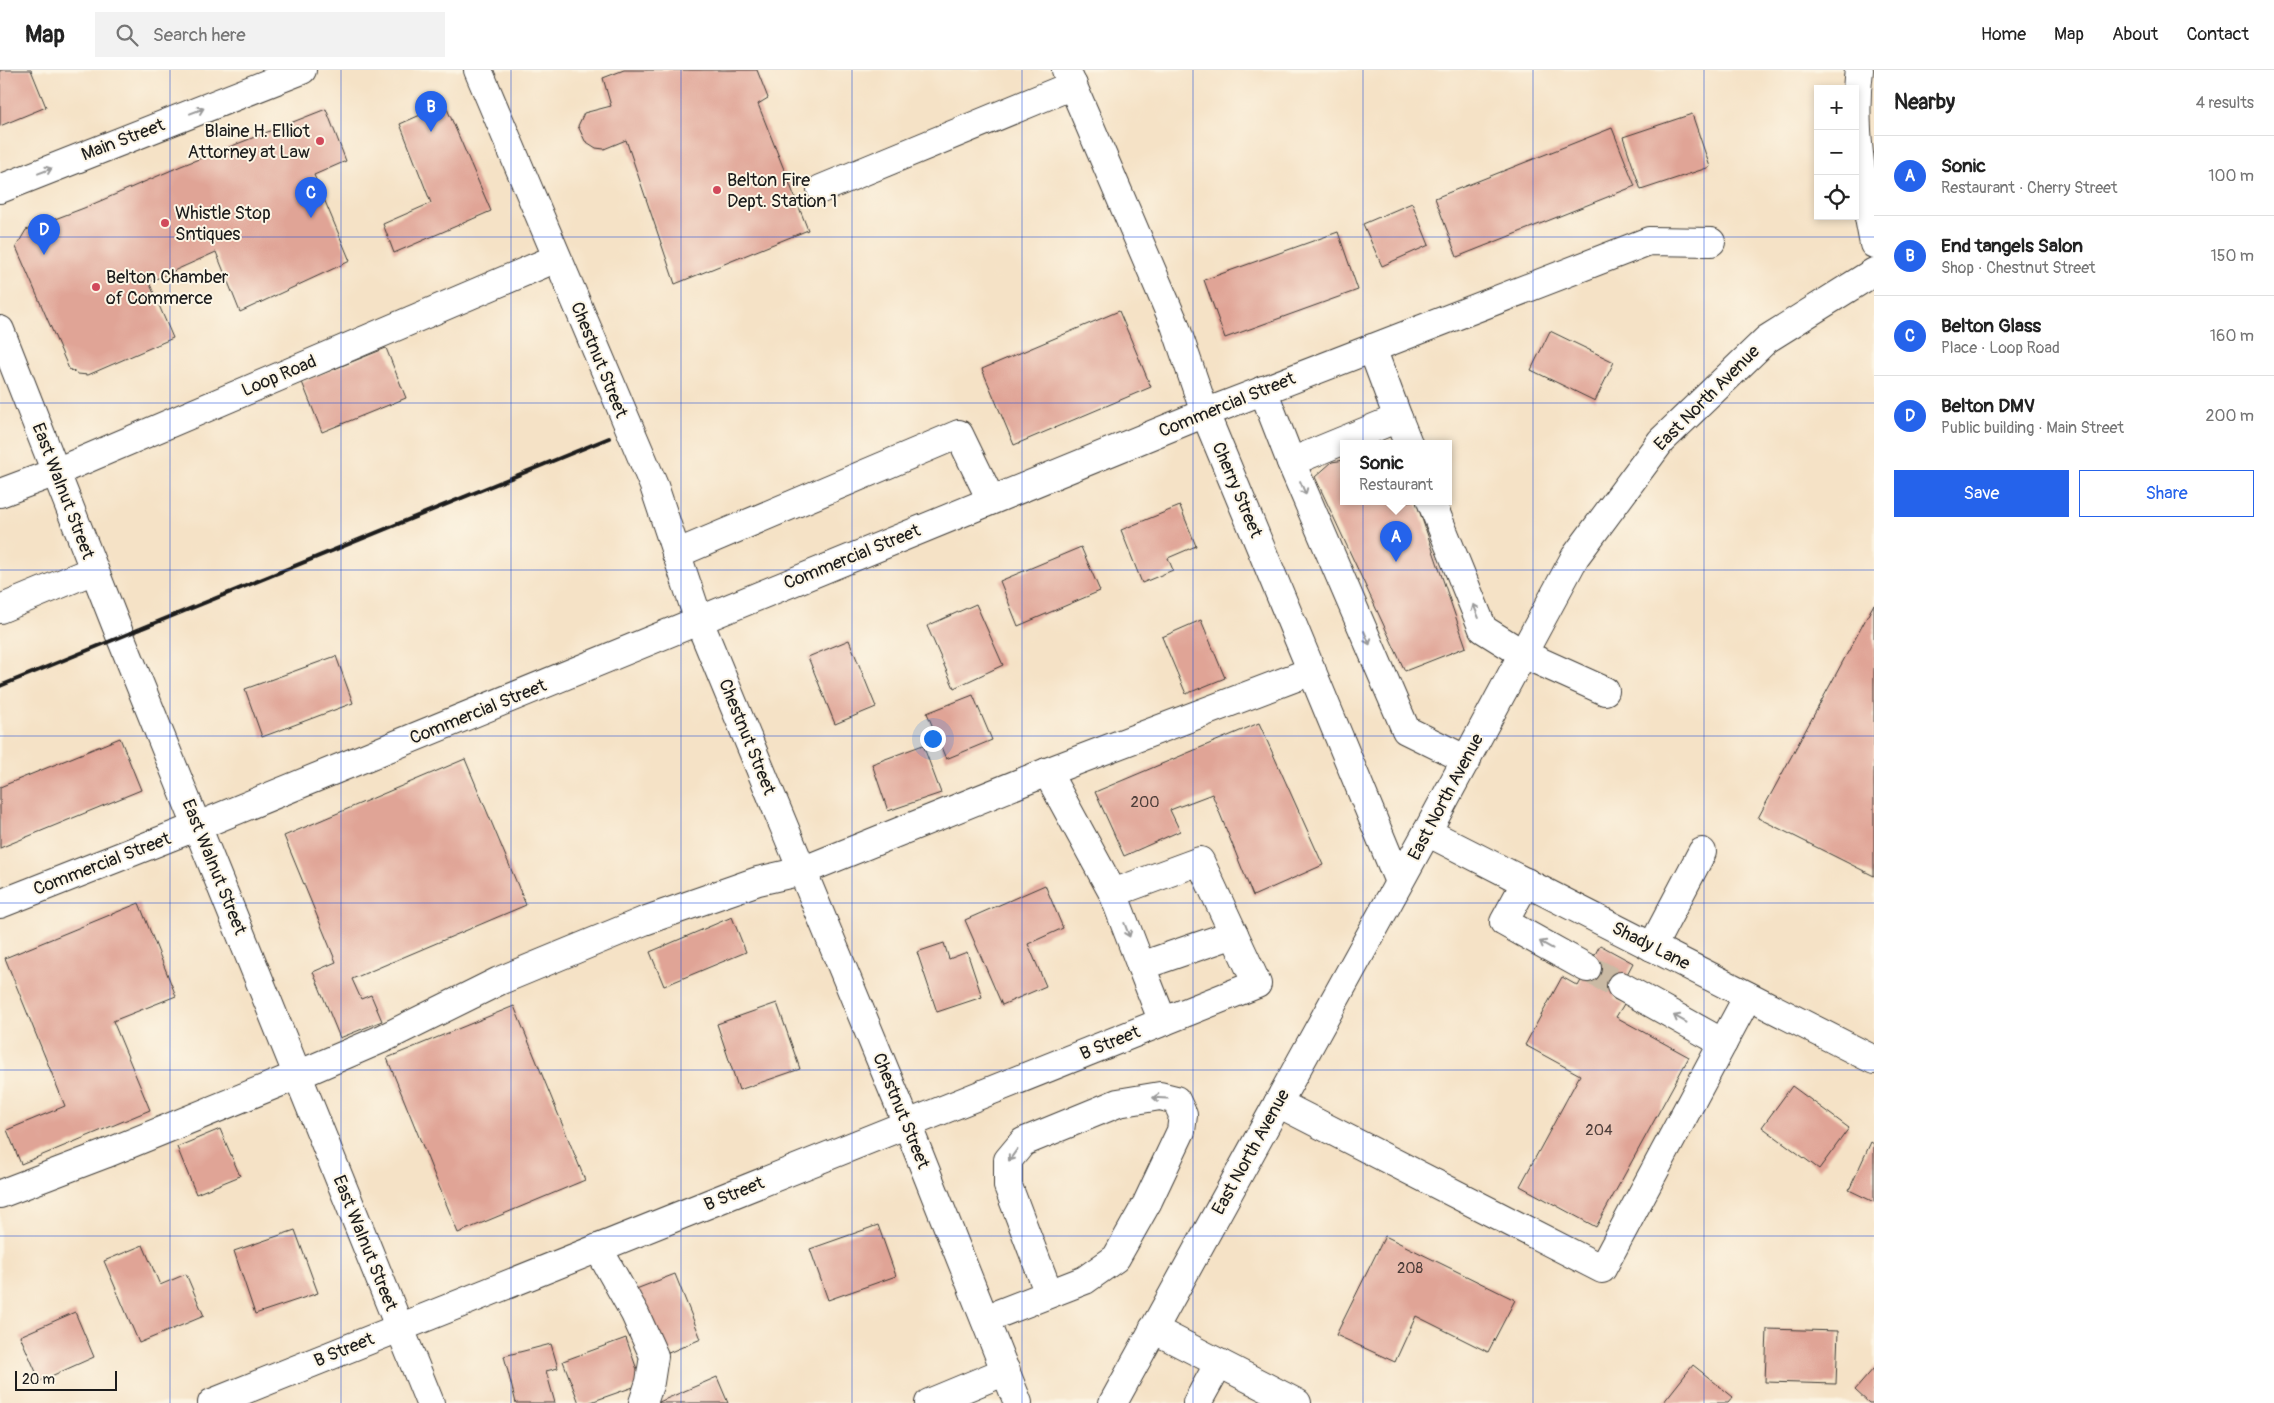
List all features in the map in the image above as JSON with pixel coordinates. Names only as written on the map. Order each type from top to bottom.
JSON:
[{"type":"street","name":"Main Street","points":[[0,189],[302,70]]},
{"type":"street","name":"Chestnut Street","points":[[478,70],[654,486],[699,620],[907,1124],[1018,1403]]},
{"type":"street","points":[[1858,70],[1856,86],[1860,175],[1874,244]]},
{"type":"street","points":[[821,189],[1070,78]]},
{"type":"street","name":"Cherry Street","points":[[1070,78],[1175,325],[1205,413],[1400,882]]},
{"type":"street","name":"Commercial Street","points":[[0,904],[198,826],[1263,390],[1649,241],[1712,242]]},
{"type":"street","name":"Loop Road","points":[[0,493],[56,472],[557,258]]},
{"type":"street","name":"East North Avenue","points":[[1113,1403],[1400,882],[1575,557],[1661,441],[1767,339],[1874,272]]},
{"type":"street","name":"East Walnut Street","points":[[0,330],[94,570],[430,1403]]},
{"type":"street","points":[[1372,348],[1407,440]]},
{"type":"street","points":[[1263,390],[1291,462],[1406,730],[1466,760]]},
{"type":"street","points":[[1344,440],[1398,418]]},
{"type":"street","points":[[676,554],[959,434],[991,500]]},
{"type":"street","points":[[1291,462],[1340,442]]},
{"type":"street","points":[[1434,505],[1483,629],[1523,654],[1605,691]]},
{"type":"street","points":[[0,609],[94,570]]},
{"type":"street","points":[[0,1194],[106,1154],[298,1075],[384,1038],[499,981],[644,921],[758,881],[802,871],[1047,772],[1312,671]]},
{"type":"street","points":[[1047,772],[1113,893],[1163,1022]]},
{"type":"street","name":"Shady Lane","points":[[1427,832],[1874,1060]]},
{"type":"street","points":[[1652,946],[1702,852]]},
{"type":"street","points":[[1113,893],[1200,861],[1234,934],[1141,966]]},
{"type":"street","points":[[1526,882],[1504,922],[1587,968]]},
{"type":"street","name":"B Street","points":[[212,1403],[1257,984],[1234,934]]},
{"type":"street","points":[[1620,986],[1723,1042]]},
{"type":"street","points":[[1278,1103],[1602,1269],[1748,996]]},
{"type":"street","points":[[985,1319],[1085,1280],[1116,1258],[1148,1203],[1181,1131],[1183,1115],[1176,1100],[1160,1096],[1118,1103],[1023,1142],[1008,1160],[1008,1186],[1049,1294]]},
{"type":"street","points":[[598,1248],[635,1314],[654,1356],[650,1382],[643,1403]]},
{"type":"street","points":[[1153,1330],[1297,1403]]},
{"type":"street","points":[[1197,1403],[1219,1363]]},
{"type":"street","points":[[930,1403],[1006,1371]]},
{"type":"building","points":[[0,70],[31,70],[46,107],[0,126]]},
{"type":"building","name":"Belton Fire Dept. Station 1","points":[[624,70],[757,70],[768,98],[758,104],[808,230],[675,284],[626,140],[604,149],[596,148],[585,141],[578,126],[584,113],[611,106],[603,78]]},
{"type":"building","points":[[445,104],[491,211],[394,253],[383,224],[431,203],[400,124]]},
{"type":"building","points":[[326,109],[346,161],[314,175],[350,261],[240,312],[216,252],[149,282],[173,338],[88,375],[78,374],[69,369],[16,247],[26,230]]},
{"type":"building","points":[[1692,114],[1710,167],[1641,190],[1623,137]]},
{"type":"building","points":[[1612,128],[1635,186],[1457,257],[1435,198]]},
{"type":"building","points":[[1412,203],[1429,245],[1382,266],[1363,224]]},
{"type":"building","points":[[1338,232],[1358,290],[1225,338],[1204,280]]},
{"type":"building","points":[[1119,311],[1151,387],[1014,445],[982,369]]},
{"type":"building","points":[[1550,331],[1614,362],[1595,401],[1531,370]]},
{"type":"building","points":[[386,348],[406,398],[322,432],[302,382]]},
{"type":"building","points":[[1340,461],[1340,505],[1417,505],[1466,647],[1405,671],[1315,477],[1332,462]]},
{"type":"building","points":[[1180,506],[1196,546],[1168,558],[1173,570],[1142,583],[1121,530]]},
{"type":"building","points":[[1081,547],[1100,591],[1018,626],[1000,581]]},
{"type":"building","points":[[976,604],[1003,665],[954,688],[927,626]]},
{"type":"building","points":[[1874,604],[1874,876],[1758,818]]},
{"type":"building","points":[[1201,620],[1225,678],[1186,694],[1162,637]]},
{"type":"building","points":[[849,640],[876,707],[835,724],[808,657]]},
{"type":"building","points":[[336,656],[353,703],[262,737],[245,689]]},
{"type":"building","points":[[973,695],[992,740],[946,759],[927,713]]},
{"type":"building","points":[[1259,723],[1323,865],[1253,896],[1212,794],[1170,810],[1180,831],[1124,856],[1095,792]]},
{"type":"building","points":[[120,738],[141,790],[0,848],[0,787]]},
{"type":"building","points":[[923,745],[941,793],[888,811],[872,764]]},
{"type":"building","points":[[465,759],[526,905],[352,979],[361,999],[371,995],[382,1021],[340,1038],[313,972],[336,962],[284,836]]},
{"type":"building","points":[[1045,885],[1063,928],[1028,944],[1046,986],[1002,1005],[965,920]]},
{"type":"building","points":[[139,903],[176,996],[113,1021],[150,1110],[21,1164],[7,1130],[65,1106],[5,958]]},
{"type":"building","points":[[732,917],[746,952],[664,986],[650,952]]},
{"type":"building","points":[[944,943],[949,959],[967,952],[982,997],[937,1012],[917,952]]},
{"type":"building","points":[[1600,945],[1633,963],[1614,999],[1624,1004],[1616,1017],[1689,1057],[1596,1227],[1520,1186],[1580,1075],[1525,1045],[1562,977],[1578,986]]},
{"type":"building","points":[[777,1003],[800,1069],[739,1090],[717,1024]]},
{"type":"building","points":[[514,1006],[585,1180],[458,1233],[387,1058]]},
{"type":"building","points":[[1792,1086],[1849,1128],[1819,1169],[1762,1127]]},
{"type":"building","points":[[220,1129],[240,1176],[196,1194],[177,1147]]},
{"type":"building","points":[[1871,1142],[1874,1144],[1874,1202],[1849,1190]]},
{"type":"building","points":[[878,1225],[896,1276],[828,1300],[810,1249]]},
{"type":"building","points":[[295,1230],[318,1293],[255,1314],[234,1251]]},
{"type":"building","points":[[1385,1236],[1515,1300],[1488,1352],[1416,1316],[1395,1362],[1336,1335]]},
{"type":"building","points":[[143,1245],[160,1285],[186,1274],[204,1316],[139,1343],[104,1261]]},
{"type":"building","points":[[675,1274],[701,1339],[659,1357],[631,1291]]},
{"type":"building","points":[[75,1312],[94,1357],[40,1381],[20,1336]]},
{"type":"building","points":[[1767,1329],[1838,1331],[1836,1384],[1765,1382]]},
{"type":"building","points":[[626,1338],[642,1384],[588,1403],[579,1403],[563,1361]]},
{"type":"building","points":[[551,1344],[558,1368],[546,1371],[555,1403],[516,1403],[504,1356]]},
{"type":"building","points":[[1693,1365],[1733,1397],[1728,1403],[1663,1403]]},
{"type":"building","points":[[1874,1368],[1874,1403],[1869,1403],[1855,1390]]},
{"type":"building","points":[[717,1377],[728,1403],[659,1402]]},
{"type":"tunnel","points":[[1587,968],[1621,986]]},
{"type":"railway","points":[[0,686],[609,438]]},
{"type":"place","name":"End tangels Salon","points":[[431,132]]},
{"type":"place","name":"Blaine H. Elliot Attorney at Law","points":[[320,141]]},
{"type":"place","name":"Belton Fire Dept. Station 1","points":[[717,190]]},
{"type":"place","name":"Belton Glass","points":[[311,218]]},
{"type":"place","name":"Whistle Stop Sntiques","points":[[165,223]]},
{"type":"place","name":"Belton DMV","points":[[44,255]]},
{"type":"place","name":"Belton Chamber of Commerce","points":[[96,287]]},
{"type":"place","name":"Sonic","points":[[1396,562]]}]
